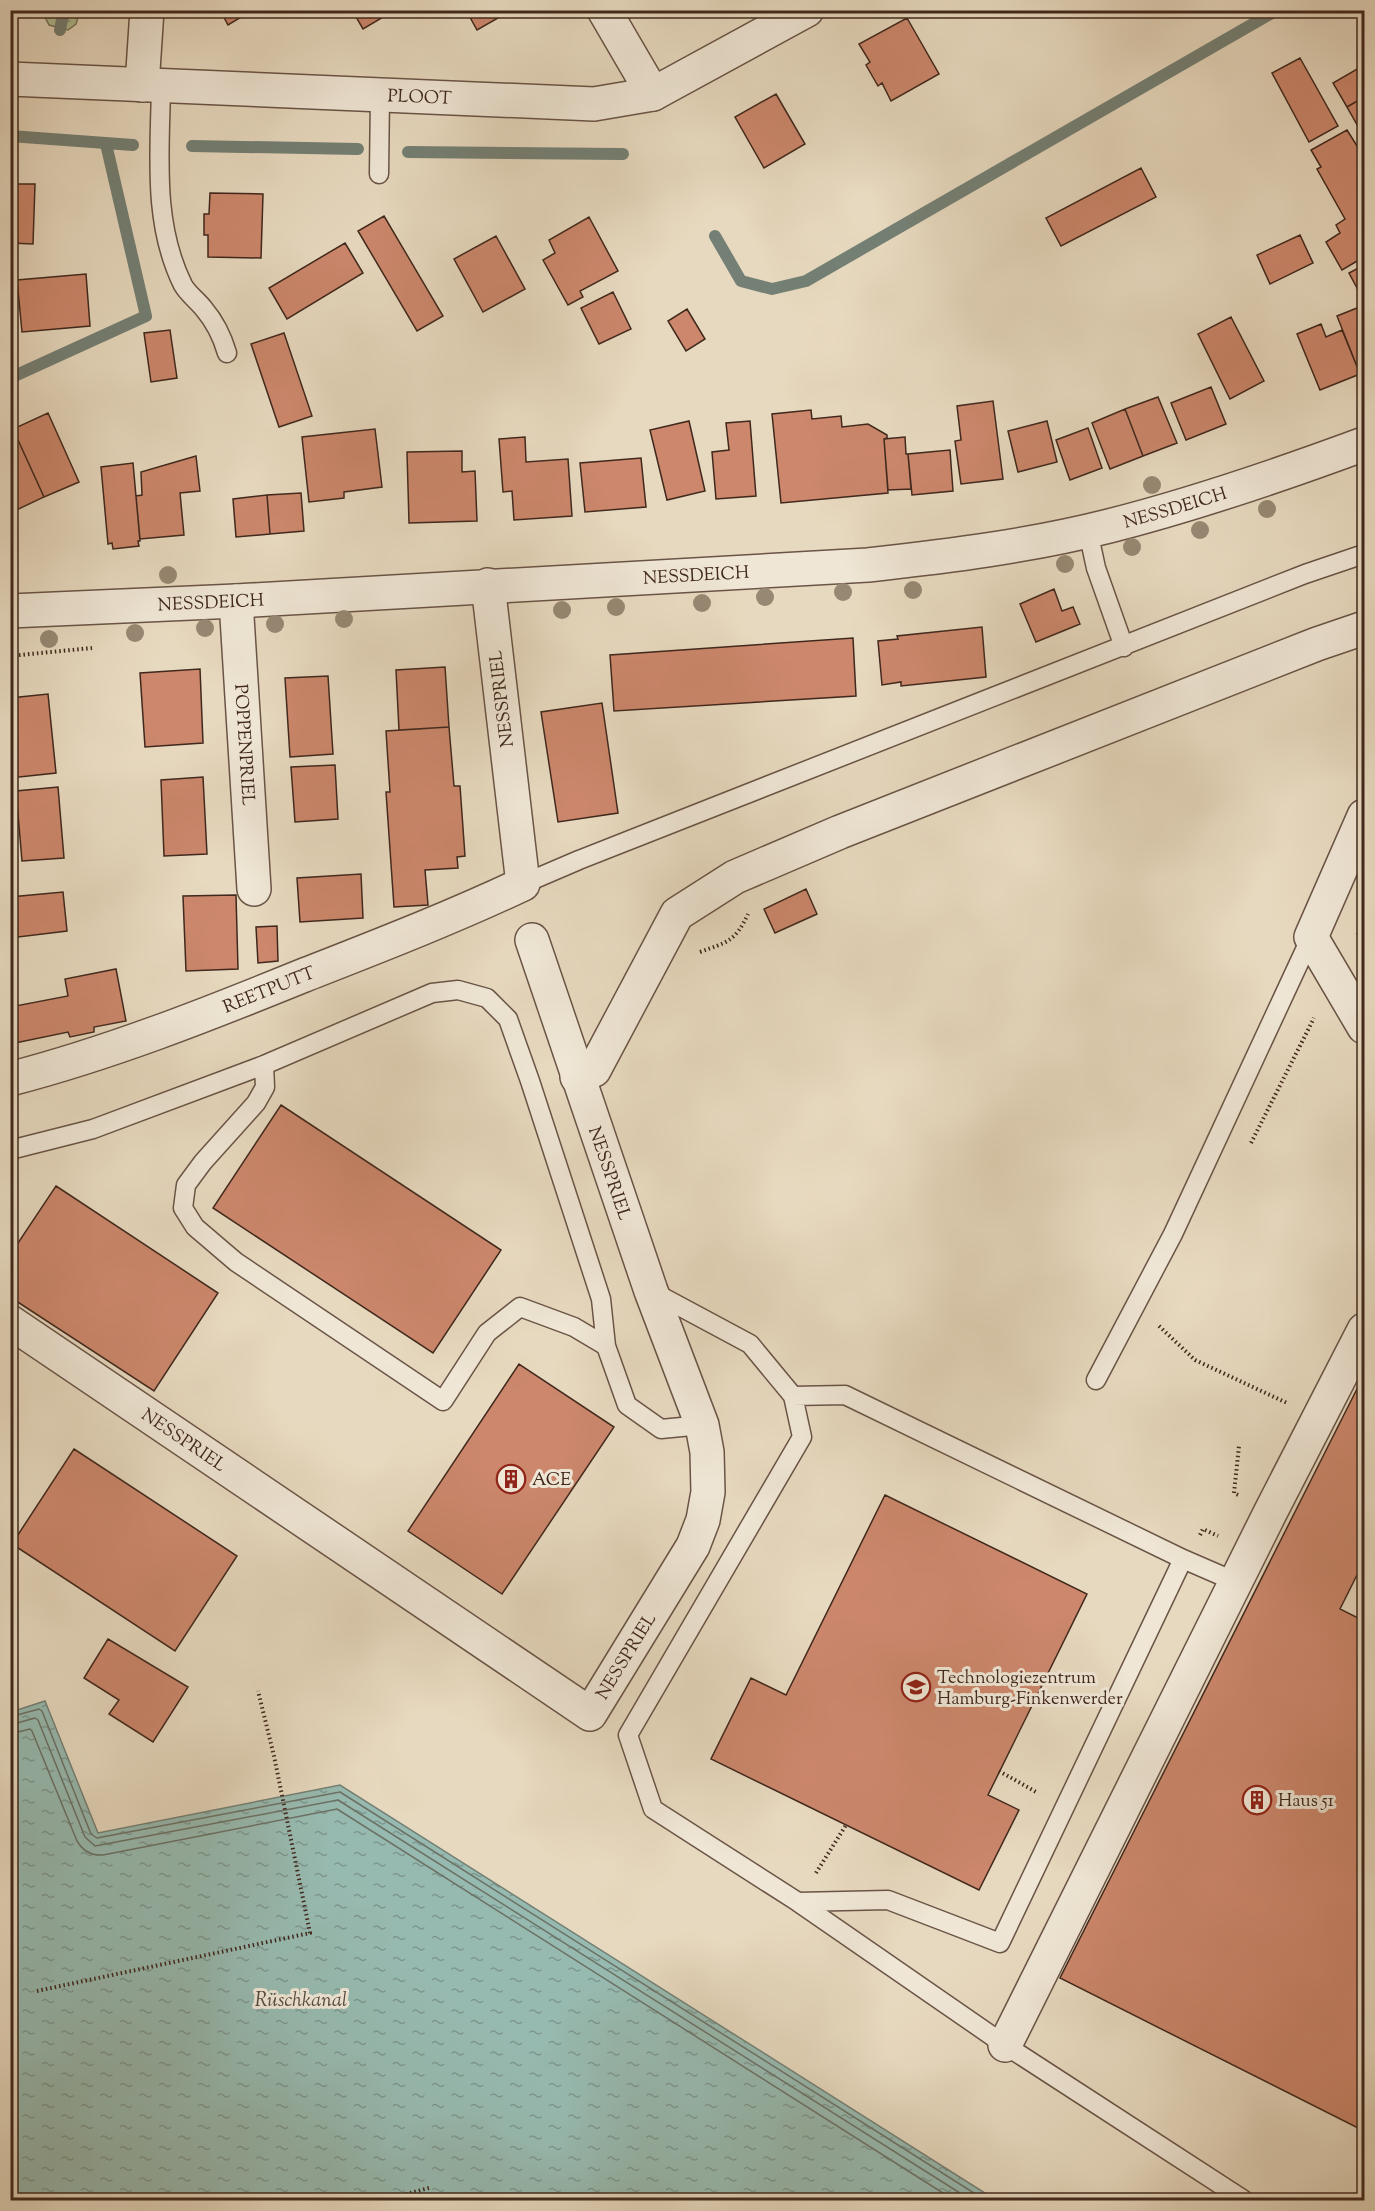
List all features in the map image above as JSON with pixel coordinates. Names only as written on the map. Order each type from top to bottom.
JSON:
[{"type":"street","points":[[147,10],[151,85]]},
{"type":"street","points":[[604,10],[653,94]]},
{"type":"street","name":"PLOOT","points":[[10,79],[594,104],[653,94],[807,10]]},
{"type":"street","name":"NESSDEICH","points":[[10,611],[236,601],[868,565],[967,554],[1088,531],[1201,501],[1365,444]]},
{"type":"street","name":"NESSPRIEL","points":[[488,585],[523,884]]},
{"type":"street","name":"POPPENPRIEL","points":[[236,601],[254,890]]},
{"type":"street","points":[[577,1077],[594,1070],[677,914],[735,878],[840,831],[1317,644],[1365,628]]},
{"type":"street","points":[[1365,816],[1311,937],[1365,1027]]},
{"type":"street","name":"REETPUTT","points":[[10,1079],[106,1051],[219,1010],[472,908],[523,884]]},
{"type":"street","name":"NESSPRIEL","points":[[10,1322],[590,1714],[693,1546],[703,1520],[708,1492],[707,1452],[702,1425],[651,1291],[532,940]]},
{"type":"street","points":[[1005,2045],[1270,1513],[1365,1330]]},
{"type":"lane","points":[[151,85],[166,239],[184,287],[204,308],[220,330],[227,353]]},
{"type":"lane","points":[[379,174],[380,95]]},
{"type":"lane","points":[[1088,531],[1096,568],[1124,647]]},
{"type":"lane","points":[[523,884],[1305,574],[1365,554]]},
{"type":"lane","points":[[1096,1380],[1173,1234],[1311,937]]},
{"type":"lane","points":[[10,1150],[93,1129],[264,1065],[432,993],[458,990],[487,998],[508,1019],[531,1081],[601,1299],[606,1346],[627,1405],[661,1429],[702,1425]]},
{"type":"lane","points":[[264,1065],[265,1087],[256,1103],[203,1161],[186,1185],[183,1208],[195,1227],[236,1262],[443,1401],[488,1333],[519,1307],[574,1328],[606,1346]]},
{"type":"lane","points":[[651,1291],[750,1344],[793,1396],[802,1437],[628,1735],[653,1809],[798,1902],[1005,2045],[1244,2200]]},
{"type":"lane","points":[[793,1396],[845,1395],[1236,1582]]},
{"type":"lane","points":[[798,1902],[888,1900],[1000,1943],[1183,1558]]},
{"type":"path","points":[[1250,1147],[1320,1007],[1328,966]]},
{"type":"path","points":[[1164,1317],[1158,1328],[1195,1360],[1320,1418]]},
{"type":"path","points":[[37,1991],[310,1932],[274,1756],[258,1691]]},
{"type":"path","points":[[999,1771],[1064,1808]]},
{"type":"path","points":[[798,1902],[846,1825]]},
{"type":"path","points":[[384,2200],[429,2188]]},
{"type":"green space","points":[[42,10],[80,11],[76,24],[68,30],[49,25]]},
{"type":"water","name":"Rüschkanal","points":[[45,1701],[98,1833],[340,1785],[996,2200],[11,2200],[11,1712]]},
{"type":"building","points":[[220,10],[253,10],[228,25]]},
{"type":"building","points":[[352,10],[395,10],[363,29]]},
{"type":"building","points":[[466,10],[512,10],[477,30]]},
{"type":"building","points":[[907,18],[939,74],[891,101],[882,83],[878,86],[866,65],[870,62],[859,44]]},
{"type":"building","points":[[1300,58],[1338,126],[1309,142],[1272,73]]},
{"type":"building","points":[[1364,65],[1364,97],[1347,107],[1333,83]]},
{"type":"building","points":[[776,94],[805,144],[764,168],[735,117]]},
{"type":"building","points":[[1364,97],[1364,137],[1347,107]]},
{"type":"building","points":[[1347,130],[1364,157],[1364,257],[1342,270],[1326,242],[1340,233],[1336,225],[1345,219],[1317,169],[1321,167],[1311,150]]},
{"type":"building","points":[[1141,168],[1156,197],[1061,246],[1046,218]]},
{"type":"building","points":[[10,184],[35,184],[33,244],[10,243]]},
{"type":"building","points":[[210,193],[263,194],[261,258],[208,257],[208,235],[204,235],[204,214],[209,214]]},
{"type":"building","points":[[384,216],[443,316],[417,331],[358,231]]},
{"type":"building","points":[[589,217],[618,271],[580,291],[583,297],[568,305],[543,260],[555,253],[549,240]]},
{"type":"building","points":[[1300,235],[1313,263],[1270,284],[1257,255]]},
{"type":"building","points":[[496,236],[525,289],[483,312],[454,259]]},
{"type":"building","points":[[345,243],[363,273],[287,319],[269,288]]},
{"type":"building","points":[[1364,265],[1364,301],[1349,273]]},
{"type":"building","points":[[86,274],[90,326],[22,332],[17,280]]},
{"type":"building","points":[[613,292],[631,329],[599,344],[581,308]]},
{"type":"building","points":[[1357,308],[1364,322],[1364,372],[1360,374],[1337,316]]},
{"type":"building","points":[[687,309],[705,339],[686,351],[668,321]]},
{"type":"building","points":[[1231,317],[1264,381],[1230,399],[1198,334]]},
{"type":"building","points":[[1321,324],[1326,337],[1342,330],[1360,374],[1320,390],[1297,334]]},
{"type":"building","points":[[170,330],[177,378],[151,382],[144,333]]},
{"type":"building","points":[[284,333],[312,416],[279,427],[251,344]]},
{"type":"building","points":[[1211,387],[1226,424],[1186,440],[1171,403]]},
{"type":"building","points":[[1158,397],[1177,443],[1143,456],[1125,409]]},
{"type":"building","points":[[993,401],[1003,479],[961,484],[955,441],[961,440],[957,406]]},
{"type":"building","points":[[1125,409],[1143,456],[1110,469],[1092,423]]},
{"type":"building","points":[[811,410],[812,419],[841,416],[842,427],[868,424],[887,435],[884,439],[888,493],[781,503],[772,414]]},
{"type":"building","points":[[48,413],[79,482],[44,497],[13,429]]},
{"type":"building","points":[[689,421],[705,491],[667,500],[650,430]]},
{"type":"building","points":[[750,421],[756,496],[716,499],[712,452],[729,450],[726,423]]},
{"type":"building","points":[[1047,421],[1057,462],[1018,472],[1008,431]]},
{"type":"building","points":[[1088,428],[1102,468],[1070,480],[1056,440]]},
{"type":"building","points":[[13,429],[44,497],[10,513],[10,430]]},
{"type":"building","points":[[375,429],[382,487],[344,492],[344,498],[309,502],[302,437]]},
{"type":"building","points":[[525,437],[526,462],[568,459],[572,516],[514,520],[512,491],[503,492],[499,439]]},
{"type":"building","points":[[905,437],[911,489],[888,490],[884,439]]},
{"type":"building","points":[[950,450],[953,491],[912,495],[908,454]]},
{"type":"building","points":[[462,451],[462,472],[475,471],[477,521],[409,523],[407,452]]},
{"type":"building","points":[[196,456],[200,491],[180,493],[184,535],[140,539],[136,496],[142,495],[141,472]]},
{"type":"building","points":[[641,458],[646,507],[585,512],[580,463]]},
{"type":"building","points":[[133,463],[139,546],[113,549],[112,543],[108,544],[101,467]]},
{"type":"building","points":[[301,493],[304,531],[270,534],[267,495]]},
{"type":"building","points":[[267,495],[270,534],[236,537],[233,499]]},
{"type":"building","points":[[1054,589],[1062,611],[1073,607],[1080,624],[1036,642],[1020,604]]},
{"type":"building","points":[[982,627],[986,677],[901,686],[901,682],[882,685],[878,641],[898,639],[897,636]]},
{"type":"building","points":[[853,638],[856,696],[614,711],[610,655]]},
{"type":"building","points":[[445,667],[449,727],[399,730],[396,670]]},
{"type":"building","points":[[200,669],[203,743],[145,747],[140,673]]},
{"type":"building","points":[[328,676],[333,754],[290,757],[285,678]]},
{"type":"building","points":[[48,694],[56,773],[10,778],[10,698]]},
{"type":"building","points":[[602,703],[618,813],[558,822],[541,712]]},
{"type":"building","points":[[449,727],[454,786],[460,786],[465,856],[457,857],[458,868],[425,870],[428,905],[394,907],[386,792],[390,792],[386,731]]},
{"type":"building","points":[[335,765],[338,819],[295,822],[291,767]]},
{"type":"building","points":[[203,777],[207,854],[164,856],[161,780]]},
{"type":"building","points":[[58,787],[64,858],[22,861],[16,791]]},
{"type":"building","points":[[361,874],[363,918],[300,922],[297,878]]},
{"type":"building","points":[[806,889],[817,914],[775,933],[764,909]]},
{"type":"building","points":[[63,892],[67,931],[10,938],[10,897]]},
{"type":"building","points":[[236,895],[238,969],[186,971],[183,896]]},
{"type":"building","points":[[1364,919],[1364,938],[1357,934]]},
{"type":"building","points":[[277,926],[278,961],[258,963],[256,927]]},
{"type":"building","points":[[116,969],[126,1021],[94,1027],[94,1032],[70,1037],[68,1032],[10,1044],[10,1007],[68,996],[65,979]]},
{"type":"building","points":[[281,1105],[501,1250],[433,1353],[213,1208]]},
{"type":"building","points":[[56,1186],[218,1293],[154,1391],[10,1297],[10,1255]]},
{"type":"building","name":"ACE","points":[[519,1364],[614,1427],[502,1594],[408,1531]]},
{"type":"building","name":"Haus 51","points":[[1364,1375],[1364,1576],[1358,1573],[1340,1609],[1364,1621],[1364,2131],[1060,1978]]},
{"type":"building","points":[[74,1449],[237,1556],[175,1651],[12,1544]]},
{"type":"building","name":"Technologiezentrum Hamburg-Finkenwerder","points":[[885,1495],[1087,1594],[988,1795],[1019,1810],[979,1890],[711,1759],[751,1678],[786,1695]]},
{"type":"building","points":[[108,1639],[188,1687],[153,1742],[109,1714],[119,1700],[84,1678]]},
{"type":"waterway","points":[[60,30],[64,10]]},
{"type":"waterway","points":[[715,236],[741,281],[772,289],[806,281],[1277,10]]},
{"type":"waterway","points":[[10,136],[133,145]]},
{"type":"waterway","points":[[10,378],[146,316],[106,144]]},
{"type":"waterway","points":[[192,146],[358,149]]},
{"type":"waterway","points":[[408,152],[623,154]]},
{"type":"place","name":"ACE","points":[[511,1479]]},
{"type":"place","name":"Technologiezentrum Hamburg-Finkenwerder","points":[[916,1687]]},
{"type":"place","name":"Haus 51","points":[[1257,1800]]}]
